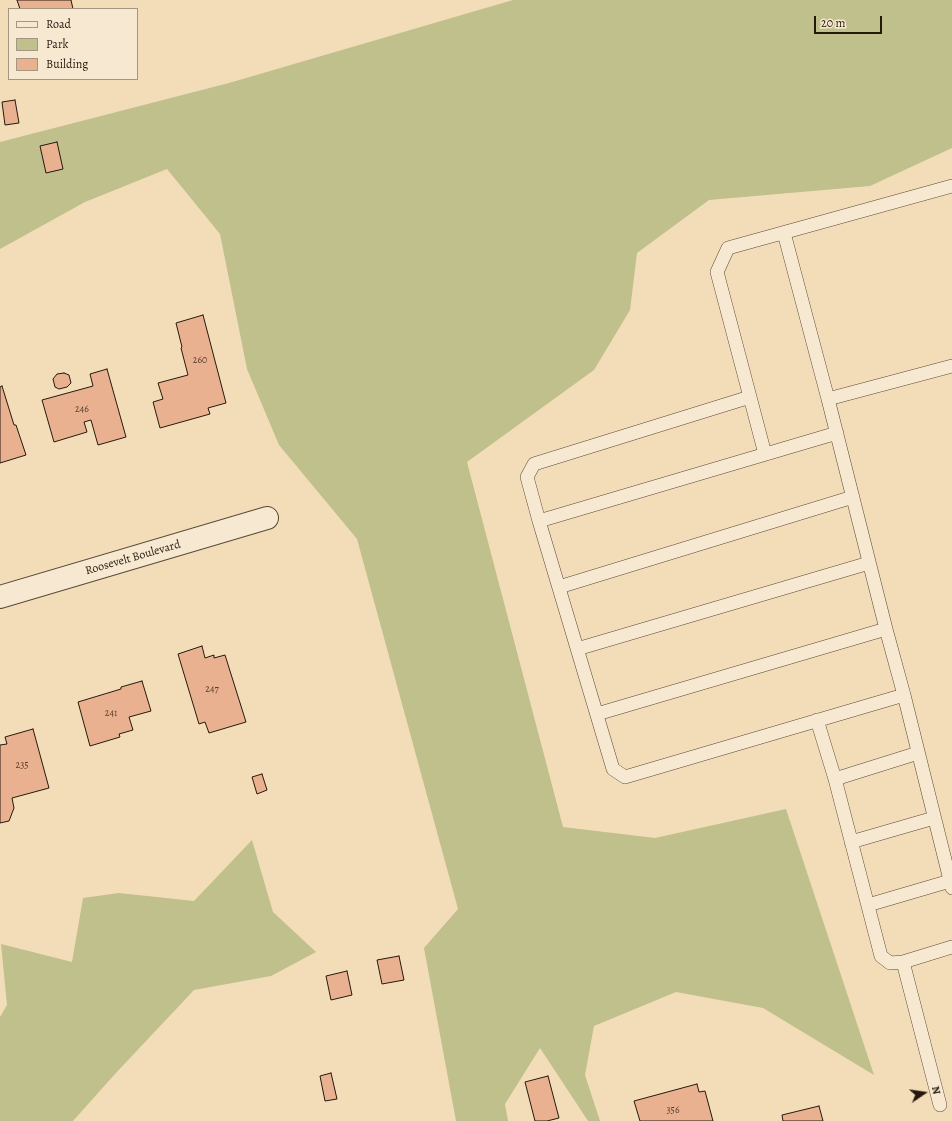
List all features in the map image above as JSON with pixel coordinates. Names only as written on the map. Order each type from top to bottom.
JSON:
[{"type":"street","name":"Roosevelt Boulevard","points":[[0,597],[267,518]]},
{"type":"lane","points":[[765,454],[717,272],[728,248],[952,186]]},
{"type":"lane","points":[[784,233],[837,433],[951,885],[868,904]]},
{"type":"lane","points":[[828,399],[952,366]]},
{"type":"lane","points":[[750,397],[534,464],[527,477],[613,769],[625,777],[904,695]]},
{"type":"lane","points":[[539,521],[837,433]]},
{"type":"lane","points":[[559,587],[853,498]]},
{"type":"lane","points":[[577,649],[869,563]]},
{"type":"lane","points":[[597,714],[886,629]]},
{"type":"lane","points":[[817,720],[835,779],[881,956],[890,963],[903,962],[952,947]]},
{"type":"lane","points":[[835,779],[918,753]]},
{"type":"lane","points":[[851,842],[934,818]]},
{"type":"lane","points":[[903,962],[940,1105]]},
{"type":"green space","points":[[513,0],[952,0],[952,148],[870,186],[709,200],[637,253],[630,310],[594,370],[467,462],[563,827],[655,838],[786,809],[874,1075],[763,1008],[676,992],[594,1026],[585,1075],[600,1121],[588,1121],[540,1048],[505,1104],[508,1121],[456,1121],[424,948],[458,909],[357,539],[279,445],[247,369],[220,234],[167,169],[85,202],[0,249],[0,142],[229,83]]},
{"type":"green space","points":[[252,840],[273,912],[316,952],[271,976],[194,990],[73,1121],[0,1121],[0,1017],[7,1005],[1,944],[72,962],[83,898],[119,893],[194,901]]},
{"type":"building","points":[[17,0],[71,0],[73,8],[20,8]]},
{"type":"building","points":[[15,100],[19,123],[5,125],[2,102]]},
{"type":"building","points":[[57,142],[63,169],[46,173],[40,146]]},
{"type":"building","points":[[203,315],[226,403],[208,408],[210,414],[160,428],[153,402],[163,399],[158,383],[188,375],[176,323]]},
{"type":"building","points":[[107,369],[126,437],[98,445],[91,420],[84,422],[87,432],[54,442],[42,400],[93,386],[90,374]]},
{"type":"building","points":[[64,373],[69,375],[71,383],[67,387],[59,389],[55,387],[53,379],[57,374]]},
{"type":"building","points":[[2,386],[14,425],[16,425],[26,455],[0,463],[0,387]]},
{"type":"building","points":[[202,646],[205,658],[214,655],[214,658],[225,655],[246,722],[209,733],[205,722],[199,724],[178,654]]},
{"type":"building","points":[[142,681],[151,711],[129,717],[133,730],[119,734],[120,737],[90,746],[78,702]]},
{"type":"building","points":[[33,729],[49,788],[12,798],[14,808],[9,821],[0,823],[0,745],[7,744],[5,737]]},
{"type":"building","points":[[262,774],[267,790],[257,794],[252,777]]},
{"type":"building","points":[[399,956],[404,980],[382,984],[377,960]]},
{"type":"building","points":[[347,971],[352,995],[331,1000],[326,976]]},
{"type":"building","points":[[331,1073],[337,1099],[325,1101],[320,1076]]},
{"type":"building","points":[[548,1076],[559,1118],[547,1121],[535,1121],[525,1082]]},
{"type":"building","points":[[697,1084],[699,1092],[705,1091],[713,1121],[640,1121],[634,1101]]},
{"type":"building","points":[[819,1106],[823,1121],[783,1121],[782,1115]]}]
